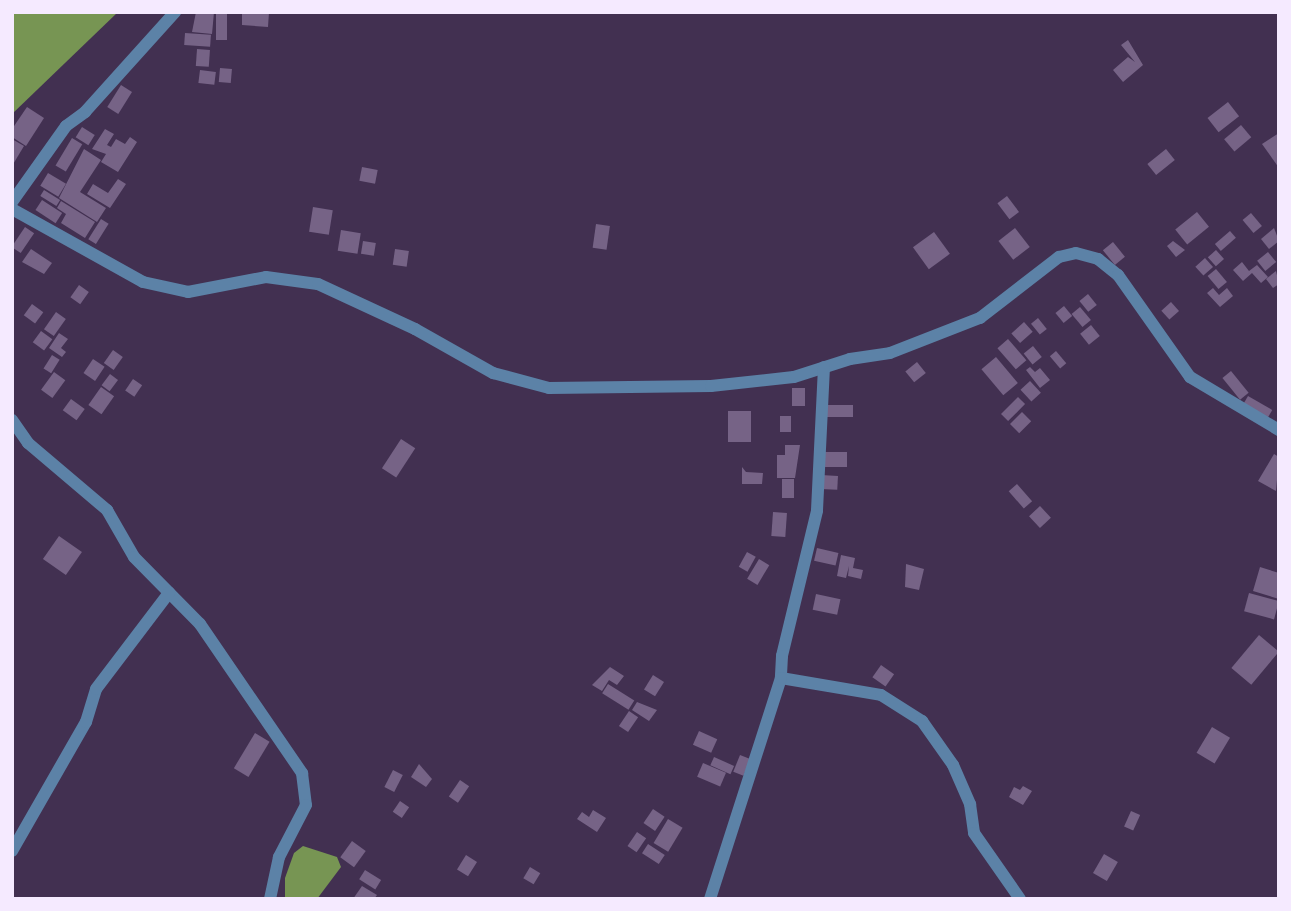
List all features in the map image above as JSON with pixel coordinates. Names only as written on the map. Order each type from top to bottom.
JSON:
[{"type":"street","points":[[12,202],[66,126],[85,111],[175,12]]},
{"type":"street","points":[[12,209],[143,282],[188,292],[266,277],[318,284],[415,328],[493,373],[549,388],[711,386],[794,377],[942,337],[980,318],[1059,257],[1076,253],[1098,259],[1118,275],[1190,377],[1279,430]]},
{"type":"street","points":[[710,899],[781,678],[782,656],[817,511],[824,367]]},
{"type":"street","points":[[12,420],[28,443],[107,510],[134,557],[200,624],[302,773],[306,805],[279,857],[270,899]]},
{"type":"street","points":[[12,852],[86,722],[96,689],[169,593]]},
{"type":"street","points":[[781,678],[881,695],[922,721],[953,765],[970,804],[974,833],[1020,899]]},
{"type":"shaded area","points":[[12,12],[118,12],[12,114]]},
{"type":"shaded area","points":[[303,846],[337,857],[341,867],[317,899],[285,899],[285,878],[294,853]]},
{"type":"building","points":[[196,12],[214,12],[212,34],[192,32]]},
{"type":"building","points":[[216,12],[227,12],[227,40],[216,40]]},
{"type":"building","points":[[242,12],[269,12],[268,27],[242,25]]},
{"type":"building","points":[[185,33],[211,35],[210,47],[184,45]]},
{"type":"building","points":[[1128,40],[1143,65],[1123,82],[1113,70],[1128,57],[1135,62],[1121,45]]},
{"type":"building","points":[[197,49],[210,50],[209,67],[196,66]]},
{"type":"building","points":[[220,68],[232,69],[231,83],[219,82]]},
{"type":"building","points":[[200,70],[216,72],[214,85],[198,83]]},
{"type":"building","points":[[121,85],[132,92],[118,114],[107,107]]},
{"type":"building","points":[[1228,102],[1239,116],[1219,132],[1208,118]]},
{"type":"building","points":[[27,107],[44,118],[26,146],[12,137],[12,129]]},
{"type":"building","points":[[1241,125],[1251,137],[1234,151],[1224,139]]},
{"type":"building","points":[[82,127],[95,135],[88,145],[76,137]]},
{"type":"building","points":[[105,129],[114,134],[107,145],[111,147],[116,139],[125,144],[130,137],[137,142],[118,172],[101,162],[106,154],[92,149]]},
{"type":"building","points":[[1279,133],[1279,168],[1262,144]]},
{"type":"building","points":[[72,138],[82,144],[66,172],[56,165]]},
{"type":"building","points":[[12,139],[24,146],[12,166]]},
{"type":"building","points":[[84,149],[101,160],[80,192],[106,208],[97,222],[59,198]]},
{"type":"building","points":[[1166,149],[1175,160],[1156,175],[1147,164]]},
{"type":"building","points":[[362,167],[378,170],[375,184],[359,181]]},
{"type":"building","points":[[48,173],[66,184],[58,197],[40,186]]},
{"type":"building","points":[[118,179],[126,184],[110,208],[87,194],[93,184],[108,193]]},
{"type":"building","points":[[44,190],[60,200],[56,206],[40,196]]},
{"type":"building","points":[[1007,196],[1019,212],[1009,219],[997,203]]},
{"type":"building","points":[[42,200],[62,213],[56,223],[35,210]]},
{"type":"building","points":[[61,201],[95,222],[85,238],[61,223],[66,214],[57,208]]},
{"type":"building","points":[[313,207],[333,210],[329,235],[309,232]]},
{"type":"building","points":[[1197,212],[1209,227],[1187,244],[1175,230]]},
{"type":"building","points":[[1251,213],[1262,226],[1254,233],[1243,220]]},
{"type":"building","points":[[101,219],[109,224],[96,244],[88,239]]},
{"type":"building","points":[[596,224],[610,226],[607,250],[593,248]]},
{"type":"building","points":[[25,227],[34,233],[21,253],[12,246]]},
{"type":"building","points":[[1015,228],[1030,247],[1013,260],[998,241]]},
{"type":"building","points":[[1274,228],[1279,241],[1269,249],[1261,239]]},
{"type":"building","points":[[341,230],[361,233],[357,254],[338,251]]},
{"type":"building","points":[[1230,231],[1236,238],[1221,251],[1215,244]]},
{"type":"building","points":[[934,232],[950,254],[929,269],[913,247]]},
{"type":"building","points":[[363,241],[376,243],[374,256],[361,254]]},
{"type":"building","points":[[1173,241],[1185,250],[1176,257],[1167,246]]},
{"type":"building","points":[[1113,242],[1125,257],[1115,265],[1103,250]]},
{"type":"building","points":[[31,249],[52,263],[44,274],[22,262]]},
{"type":"building","points":[[395,249],[409,251],[407,267],[393,265]]},
{"type":"building","points":[[1216,250],[1224,259],[1216,266],[1208,257]]},
{"type":"building","points":[[1268,252],[1276,262],[1265,271],[1257,261]]},
{"type":"building","points":[[1205,258],[1213,267],[1203,276],[1195,267]]},
{"type":"building","points":[[1242,262],[1249,271],[1257,265],[1268,277],[1261,283],[1252,273],[1243,281],[1233,270]]},
{"type":"building","points":[[1216,269],[1227,282],[1219,289],[1208,276]]},
{"type":"building","points":[[1276,271],[1279,284],[1273,288],[1266,279]]},
{"type":"building","points":[[79,285],[89,292],[80,304],[70,297]]},
{"type":"building","points":[[1213,288],[1219,295],[1227,288],[1233,296],[1220,307],[1207,293]]},
{"type":"building","points":[[1088,294],[1097,305],[1088,312],[1079,301]]},
{"type":"building","points":[[1171,302],[1179,311],[1169,320],[1161,311]]},
{"type":"building","points":[[32,304],[43,312],[35,324],[24,315]]},
{"type":"building","points":[[1064,306],[1072,316],[1064,323],[1055,313]]},
{"type":"building","points":[[1080,307],[1091,320],[1083,327],[1072,314]]},
{"type":"building","points":[[56,312],[66,319],[54,336],[44,329]]},
{"type":"building","points":[[1038,318],[1047,329],[1040,335],[1031,324]]},
{"type":"building","points":[[1024,322],[1033,332],[1020,343],[1011,333]]},
{"type":"building","points":[[1091,325],[1100,336],[1089,345],[1080,334]]},
{"type":"building","points":[[41,331],[52,339],[44,351],[33,342]]},
{"type":"building","points":[[59,333],[68,339],[61,348],[66,352],[62,357],[49,348]]},
{"type":"building","points":[[1008,339],[1026,360],[1016,369],[997,348]]},
{"type":"building","points":[[1033,346],[1042,357],[1032,364],[1024,354]]},
{"type":"building","points":[[113,350],[123,357],[114,370],[104,363]]},
{"type":"building","points":[[1056,351],[1066,363],[1060,368],[1050,356]]},
{"type":"building","points":[[52,355],[60,360],[51,373],[44,369]]},
{"type":"building","points":[[996,357],[1018,383],[1003,395],[981,369]]},
{"type":"building","points":[[93,359],[105,367],[95,381],[83,373]]},
{"type":"building","points":[[917,362],[926,373],[914,382],[905,371]]},
{"type":"building","points":[[1030,367],[1035,372],[1040,368],[1050,380],[1040,388],[1026,370]]},
{"type":"building","points":[[1231,371],[1249,393],[1240,400],[1222,378]]},
{"type":"building","points":[[54,372],[65,380],[52,398],[41,390]]},
{"type":"building","points":[[110,374],[118,380],[110,391],[102,385]]},
{"type":"building","points":[[133,379],[142,385],[134,397],[125,391]]},
{"type":"building","points":[[1030,381],[1041,393],[1031,402],[1020,390]]},
{"type":"building","points":[[101,387],[114,396],[101,414],[88,405]]},
{"type":"building","points":[[792,388],[805,388],[805,406],[792,406]]},
{"type":"building","points":[[1248,396],[1272,410],[1268,418],[1244,404]]},
{"type":"building","points":[[1018,397],[1025,404],[1008,421],[1001,414]]},
{"type":"building","points":[[71,399],[85,409],[77,420],[63,410]]},
{"type":"building","points":[[827,405],[853,405],[853,417],[827,417]]},
{"type":"building","points":[[728,411],[751,411],[751,442],[728,442]]},
{"type":"building","points":[[1022,412],[1031,421],[1019,433],[1010,424]]},
{"type":"building","points":[[780,416],[791,416],[791,432],[780,432]]},
{"type":"building","points":[[401,439],[415,448],[396,478],[382,468]]},
{"type":"building","points":[[785,445],[800,445],[795,478],[777,478],[777,455],[785,455]]},
{"type":"building","points":[[821,452],[847,452],[847,467],[821,467]]},
{"type":"building","points":[[1274,454],[1279,457],[1276,491],[1258,481]]},
{"type":"building","points":[[742,467],[746,472],[763,473],[762,484],[742,484]]},
{"type":"building","points":[[821,475],[838,476],[837,490],[820,489]]},
{"type":"building","points":[[782,479],[794,479],[794,498],[782,498]]},
{"type":"building","points":[[1017,484],[1032,501],[1024,509],[1009,491]]},
{"type":"building","points":[[1040,506],[1051,518],[1040,528],[1029,516]]},
{"type":"building","points":[[773,512],[787,513],[785,537],[771,536]]},
{"type":"building","points":[[59,536],[82,552],[66,575],[43,559]]},
{"type":"building","points":[[817,548],[838,553],[836,566],[814,561]]},
{"type":"building","points":[[747,552],[756,557],[748,572],[739,567]]},
{"type":"building","points":[[841,555],[855,558],[853,568],[863,570],[861,579],[848,576],[849,566],[846,578],[837,576]]},
{"type":"building","points":[[759,559],[769,565],[757,585],[747,579]]},
{"type":"building","points":[[906,564],[924,569],[919,590],[905,587]]},
{"type":"building","points":[[1260,567],[1279,573],[1279,599],[1253,591]]},
{"type":"building","points":[[1249,593],[1279,601],[1274,619],[1244,611]]},
{"type":"building","points":[[816,594],[840,599],[837,615],[813,610]]},
{"type":"building","points":[[1259,635],[1279,652],[1251,685],[1231,668]]},
{"type":"building","points":[[881,665],[894,674],[886,686],[872,677]]},
{"type":"building","points":[[610,667],[624,676],[617,685],[609,680],[602,691],[592,685]]},
{"type":"building","points":[[653,675],[664,682],[655,696],[644,689]]},
{"type":"building","points":[[608,684],[634,700],[628,710],[602,693]]},
{"type":"building","points":[[637,702],[657,710],[649,721],[632,710]]},
{"type":"building","points":[[629,711],[638,717],[628,732],[619,726]]},
{"type":"building","points":[[1212,727],[1230,738],[1215,764],[1197,753]]},
{"type":"building","points":[[699,731],[717,739],[711,753],[693,745]]},
{"type":"building","points":[[255,733],[270,742],[248,777],[234,768]]},
{"type":"building","points":[[740,755],[750,759],[743,776],[733,772]]},
{"type":"building","points":[[714,757],[734,766],[730,774],[710,765]]},
{"type":"building","points":[[703,763],[726,773],[720,787],[697,777]]},
{"type":"building","points":[[419,764],[432,779],[426,787],[411,777]]},
{"type":"building","points":[[393,770],[403,775],[394,792],[384,787]]},
{"type":"building","points":[[460,780],[469,786],[458,803],[449,797]]},
{"type":"building","points":[[1023,786],[1032,791],[1023,805],[1009,797],[1014,787],[1020,790]]},
{"type":"building","points":[[400,801],[409,807],[402,818],[393,812]]},
{"type":"building","points":[[653,809],[665,817],[655,831],[643,823]]},
{"type":"building","points":[[593,810],[606,818],[597,832],[577,819],[582,812],[589,817]]},
{"type":"building","points":[[1131,811],[1140,815],[1133,831],[1124,827]]},
{"type":"building","points":[[668,819],[683,828],[668,852],[654,843]]},
{"type":"building","points":[[637,832],[646,838],[637,852],[627,846]]},
{"type":"building","points":[[352,841],[366,851],[354,867],[340,857]]},
{"type":"building","points":[[648,844],[665,855],[659,864],[642,853]]},
{"type":"building","points":[[1104,854],[1118,862],[1107,881],[1093,873]]},
{"type":"building","points":[[466,855],[477,862],[468,876],[457,869]]},
{"type":"building","points":[[530,867],[540,873],[534,884],[523,878]]},
{"type":"building","points":[[365,870],[381,880],[375,889],[359,879]]},
{"type":"building","points":[[362,886],[377,895],[374,899],[353,899]]}]
